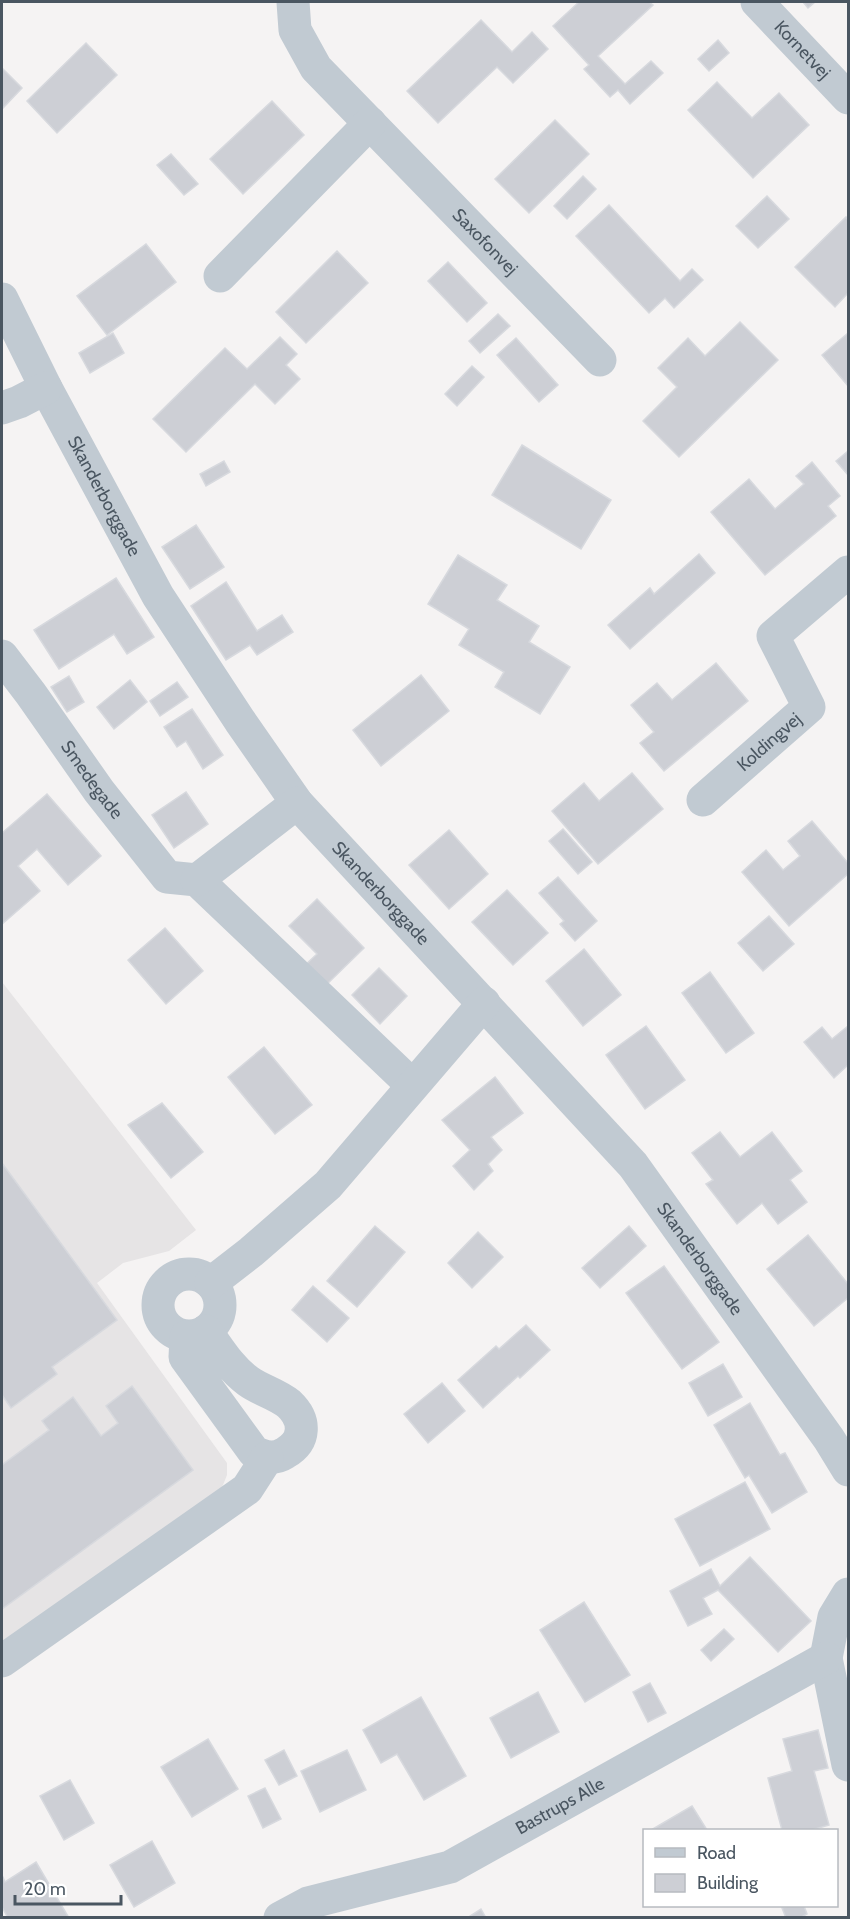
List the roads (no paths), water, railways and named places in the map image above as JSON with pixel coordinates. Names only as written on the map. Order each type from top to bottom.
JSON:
[{"type":"street","name":"Saxofonvej","points":[[293,2],[295,30],[316,68],[600,360]]},
{"type":"street","name":"Kornetvej","points":[[757,2],[849,98]]},
{"type":"street","points":[[220,276],[370,123]]},
{"type":"street","name":"Skanderborggade","points":[[2,299],[46,388],[158,596],[297,803],[633,1165],[839,1431],[849,1470]]},
{"type":"street","points":[[2,408],[46,388]]},
{"type":"street","name":"Koldingvej","points":[[703,800],[809,707],[773,636],[849,572]]},
{"type":"street","name":"Smedegade","points":[[2,656],[99,791],[167,877],[197,880]]},
{"type":"street","points":[[297,803],[197,880],[412,1085]]},
{"type":"street","points":[[211,1283],[251,1252],[328,1185],[484,1003]]},
{"type":"street","points":[[211,1283],[199,1275],[178,1274],[161,1288],[157,1304],[161,1321],[175,1334],[196,1334],[248,1381],[288,1403],[300,1418],[303,1431],[297,1443],[284,1454],[267,1458],[254,1452],[185,1357],[196,1334],[217,1320],[220,1310],[218,1293],[211,1283]]},
{"type":"street","points":[[2,1660],[247,1490],[267,1458]]},
{"type":"street","points":[[849,1594],[834,1617],[826,1658],[849,1765]]},
{"type":"street","name":"Bastrups Alle","points":[[280,1917],[308,1903],[450,1867],[826,1658]]}]
